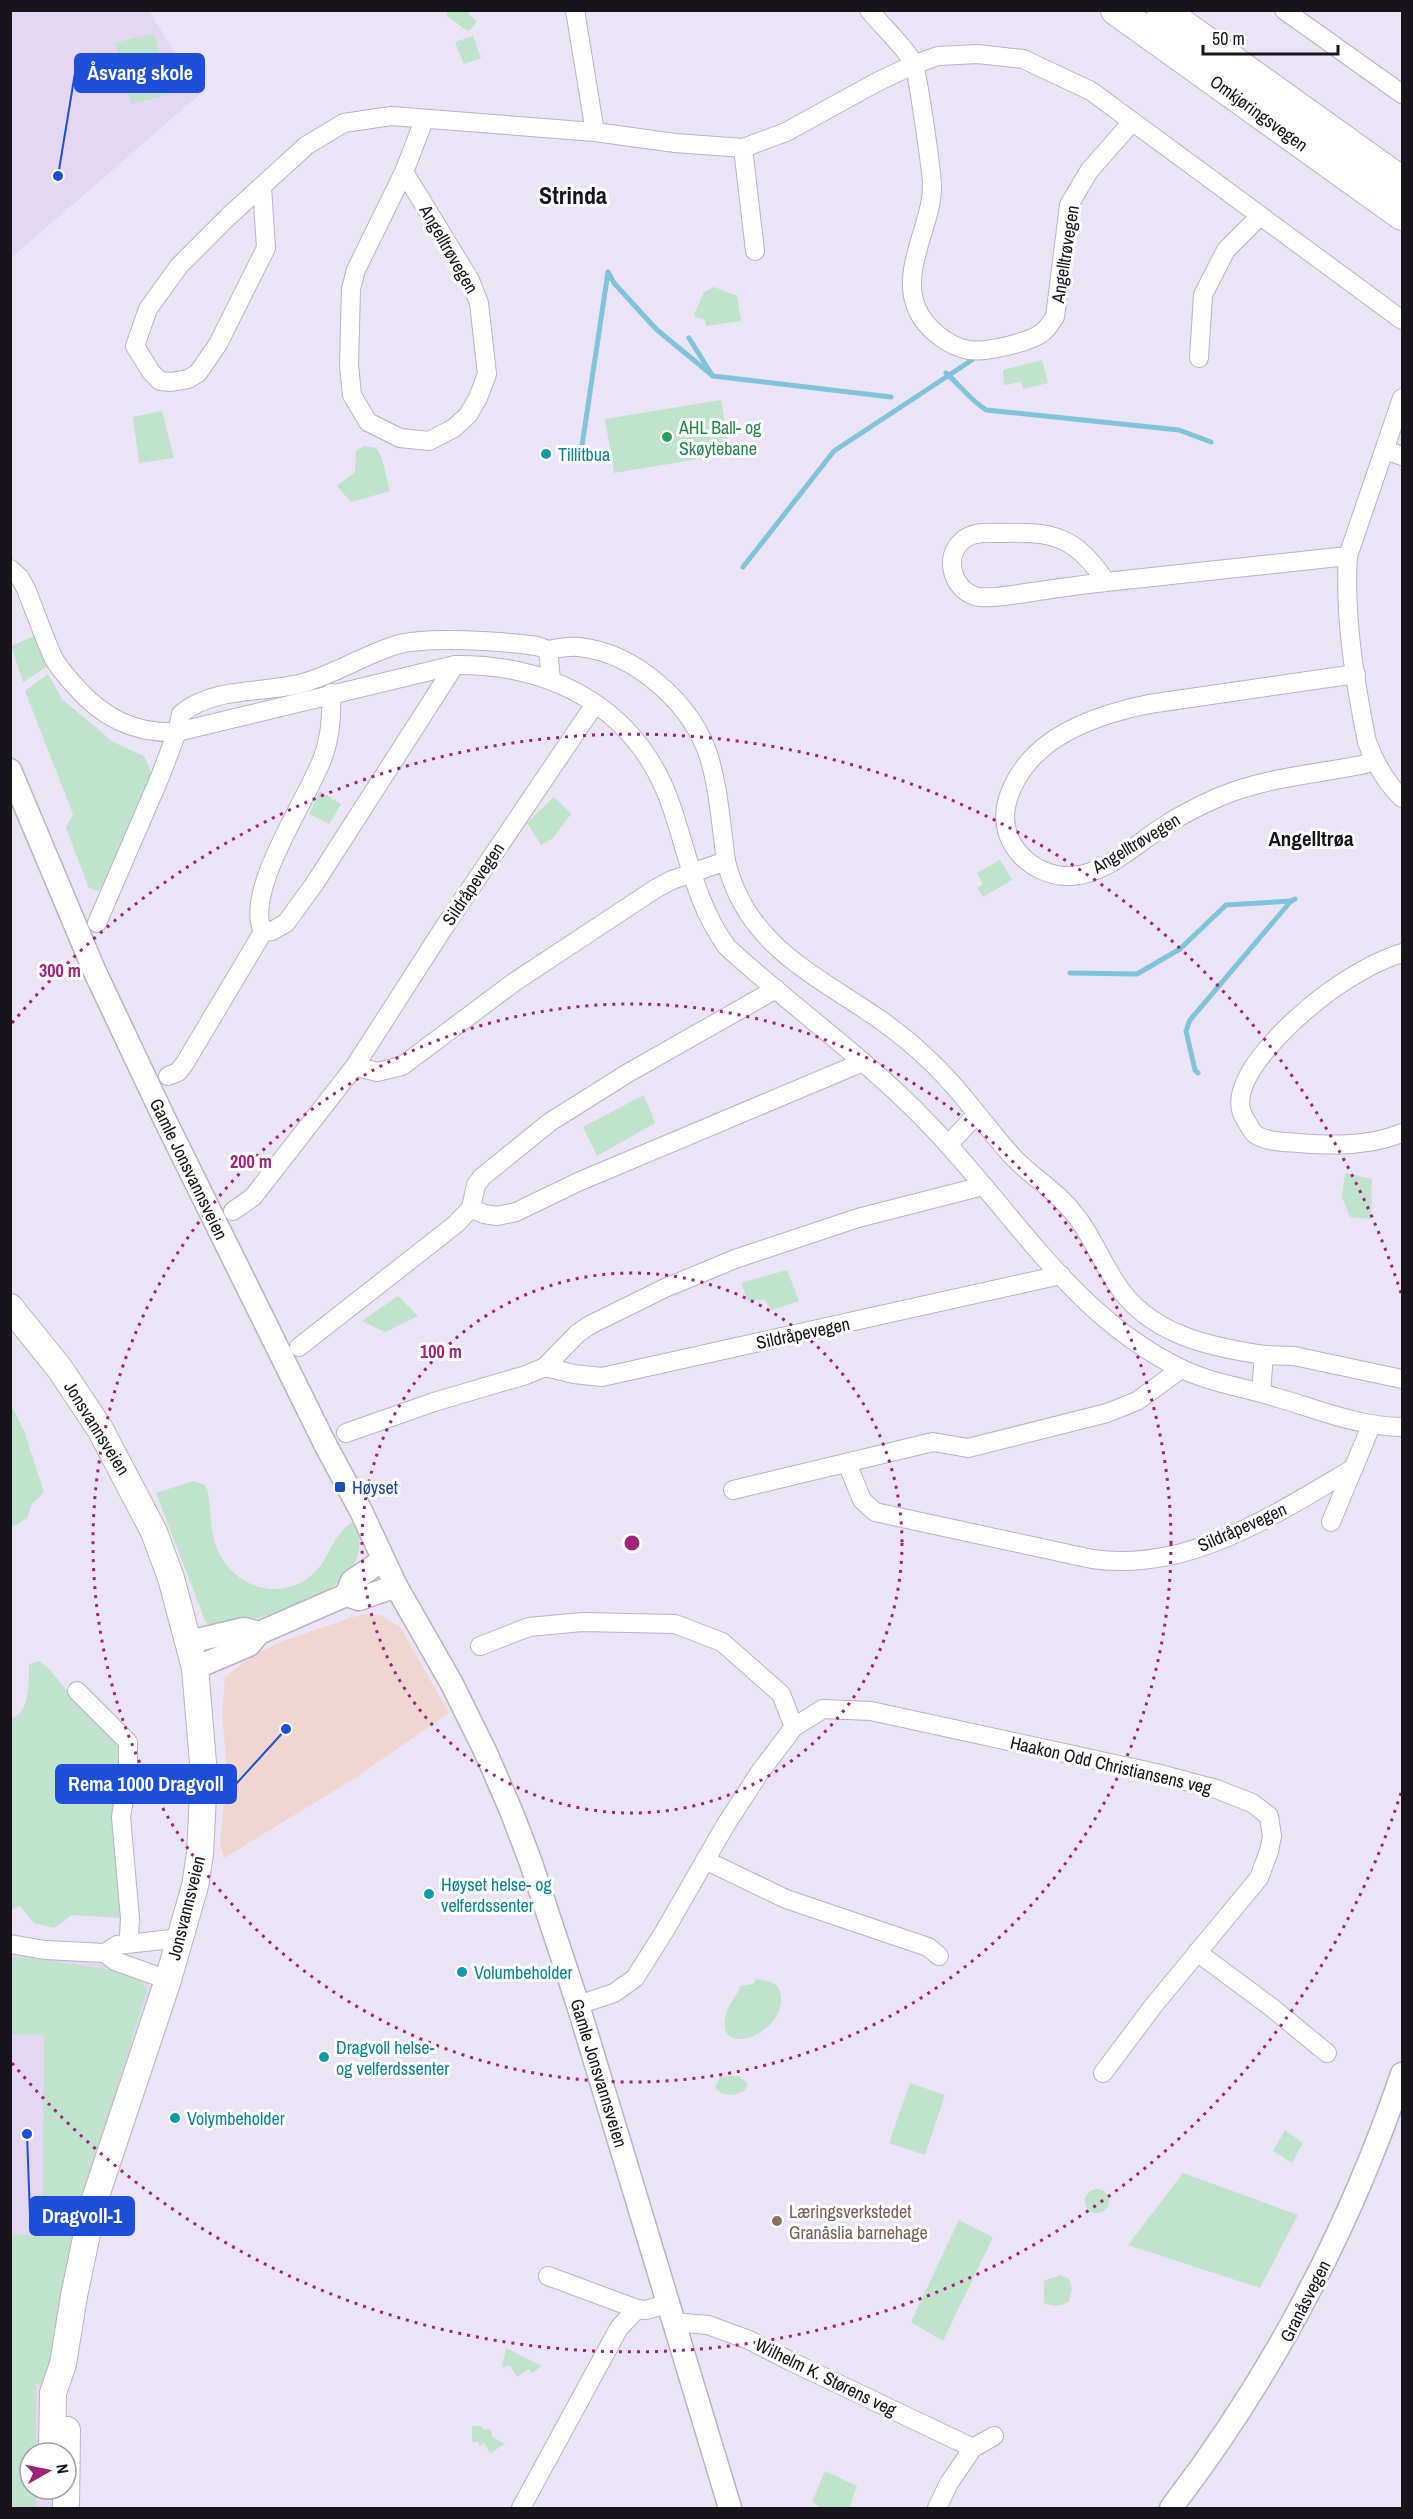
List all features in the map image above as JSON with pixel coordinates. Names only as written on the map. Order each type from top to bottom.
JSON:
[{"type":"highway","name":"Omkjøringsvegen","points":[[1116,10],[1402,215]]},
{"type":"highway","name":"Omkjøringsvegen","points":[[1162,10],[1402,182]]},
{"type":"main road","name":"Jonsvannsveien","points":[[10,1307],[60,1369],[100,1429],[128,1478],[154,1532],[171,1578],[189,1642],[195,1668],[201,1717],[203,1816],[195,1886],[168,1980],[93,2205],[63,2364],[53,2393],[52,2441]]},
{"type":"main road","name":"Jonsvannsveien","points":[[63,2364],[68,2396],[66,2508]]},
{"type":"street","points":[[575,10],[595,132]]},
{"type":"street","points":[[869,10],[915,64]]},
{"type":"street","points":[[1284,10],[1402,94]]},
{"type":"street","points":[[262,187],[266,248],[218,344],[198,373],[188,379],[160,381],[151,372],[135,346],[148,309],[179,266],[229,216],[307,145],[344,123],[391,116],[595,132],[675,143],[743,148],[786,132],[915,64],[938,56],[978,54],[1023,58],[1091,91],[1402,320]]},
{"type":"street","name":"Angelltrøvegen","points":[[915,64],[932,189],[915,259],[912,285],[914,298],[917,310],[935,333],[952,344],[970,351],[1017,345],[1043,332],[1055,317],[1069,205],[1089,171],[1132,122]]},
{"type":"street","name":"Angelltrøvegen","points":[[404,172],[470,280],[479,303],[487,374],[478,398],[468,415],[454,428],[429,441],[400,438],[368,422],[352,395],[349,339],[351,289],[356,270],[404,172],[424,120]]},
{"type":"street","points":[[743,148],[755,251]]},
{"type":"street","points":[[1199,358],[1203,295],[1226,250],[1260,216]]},
{"type":"street","points":[[1402,398],[1394,453],[1348,556],[1348,607],[1362,718],[1374,761],[1402,798]]},
{"type":"street","points":[[1106,582],[1084,555],[1069,543],[1050,535],[1018,532],[972,535],[960,542],[953,557],[952,568],[958,586],[964,592],[979,597],[1348,556]]},
{"type":"street","points":[[10,569],[21,578],[62,672],[90,702],[119,723],[152,732],[177,732],[454,665],[501,667],[551,679],[573,689],[621,725],[649,760],[672,809],[691,873],[707,915],[727,947],[906,1100],[1062,1275],[1119,1331],[1149,1352],[1207,1380],[1261,1392],[1371,1426],[1402,1427]]},
{"type":"street","points":[[97,923],[160,777],[177,732],[181,714],[198,701],[304,682],[382,650],[412,641],[521,644],[548,650],[579,647],[609,654],[627,663],[666,692],[693,722],[702,738],[715,779],[726,861],[735,890],[756,926],[794,964],[880,1020],[926,1057],[954,1084],[1015,1159],[1076,1215],[1117,1286],[1149,1317],[1188,1339],[1215,1348],[1303,1358],[1402,1378]]},
{"type":"street","points":[[548,650],[551,679]]},
{"type":"street","points":[[263,932],[272,931],[286,923],[341,844],[454,665]]},
{"type":"street","name":"Angelltrøvegen","points":[[1356,674],[1149,704],[1126,709],[1083,724],[1055,739],[1029,761],[1008,798],[1006,823],[1015,848],[1032,866],[1047,873],[1079,875],[1101,867],[1166,824],[1218,798],[1266,782],[1374,761]]},
{"type":"street","points":[[168,1076],[178,1071],[185,1063],[263,932],[258,916],[261,893],[280,846],[322,759],[330,718],[331,693]]},
{"type":"street","name":"Sildråpevegen","points":[[233,1211],[254,1197],[355,1066],[436,939],[595,704]]},
{"type":"street","name":"Gamle Jonsvannsveien","points":[[10,770],[95,972],[210,1212],[396,1586],[452,1684],[486,1753],[531,1863],[578,2005],[730,2508]]},
{"type":"street","points":[[355,1066],[370,1071],[393,1070],[402,1066],[500,993],[666,883],[726,861]]},
{"type":"street","points":[[1402,953],[1353,976],[1313,1004],[1276,1040],[1251,1070],[1241,1088],[1241,1113],[1255,1134],[1280,1142],[1318,1145],[1371,1143],[1402,1133]]},
{"type":"street","points":[[299,1347],[456,1224],[471,1208],[476,1185],[482,1177],[550,1122],[628,1073],[776,989]]},
{"type":"street","points":[[471,1208],[496,1216],[516,1212],[578,1182],[862,1062]]},
{"type":"street","points":[[948,1145],[977,1114]]},
{"type":"street","points":[[346,1433],[545,1367],[564,1345],[590,1325],[698,1274],[774,1245],[858,1218],[983,1186]]},
{"type":"street","name":"Sildråpevegen","points":[[545,1367],[583,1376],[602,1377],[1062,1275]]},
{"type":"street","points":[[1261,1392],[1264,1355]]},
{"type":"street","points":[[734,1490],[933,1442],[968,1448],[1107,1413],[1137,1401],[1181,1369]]},
{"type":"street","points":[[1332,1522],[1371,1426]]},
{"type":"street","name":"Sildråpevegen","points":[[847,1463],[862,1500],[875,1512],[1092,1559],[1125,1563],[1187,1551],[1247,1529],[1354,1468]]},
{"type":"street","points":[[346,1595],[352,1581],[383,1560]]},
{"type":"street","points":[[195,1668],[249,1645],[259,1633],[346,1595],[359,1599],[396,1586]]},
{"type":"street","points":[[480,1646],[529,1627],[582,1622],[675,1624],[723,1642],[781,1694],[794,1727]]},
{"type":"street","points":[[189,1642],[244,1629],[259,1633]]},
{"type":"street","points":[[77,1691],[128,1742],[128,1776],[121,1817],[130,1918],[129,1935]]},
{"type":"street","name":"Haakon Odd Christiansens veg","points":[[578,2005],[614,1993],[634,1978],[760,1772],[794,1727],[823,1709],[888,1714],[1156,1773],[1215,1789],[1252,1803],[1269,1816],[1272,1836],[1259,1878],[1197,1952],[1103,2073]]},
{"type":"street","points":[[705,1860],[786,1899],[928,1947],[939,1956]]},
{"type":"street","points":[[105,1953],[117,1945],[181,1938]]},
{"type":"street","points":[[10,1944],[45,1950],[105,1953],[115,1961],[168,1980]]},
{"type":"street","points":[[1197,1952],[1271,2007],[1327,2053]]},
{"type":"street","name":"Granåsvegen","points":[[1171,2508],[1192,2481],[1299,2315],[1362,2185],[1402,2074]]},
{"type":"street","points":[[548,2276],[637,2309],[671,2314]]},
{"type":"street","points":[[521,2508],[619,2328],[637,2309]]},
{"type":"street","name":"Wilhelm K. Størens veg","points":[[671,2314],[684,2323],[708,2325],[749,2340],[973,2448]]},
{"type":"street","points":[[937,2508],[949,2483],[973,2448],[994,2436]]},
{"type":"shaded area","points":[[11,11],[149,11],[200,94],[11,258]]},
{"type":"shaded area","points":[[362,1614],[381,1615],[400,1627],[449,1713],[355,1778],[224,1858],[220,1844],[227,1770],[222,1713],[225,1677],[255,1654],[286,1640]]},
{"type":"shaded area","points":[[10,1944],[131,1968],[154,1990],[74,2296],[61,2441],[18,2441],[18,2501],[59,2501],[59,2508],[11,2508]]},
{"type":"green space","points":[[449,11],[470,11],[468,14],[477,21],[469,32],[446,15]]},
{"type":"green space","points":[[154,33],[170,94],[131,104],[115,43]]},
{"type":"green space","points":[[473,36],[481,58],[464,64],[455,42]]},
{"type":"green space","points":[[714,287],[737,296],[741,321],[706,326],[705,319],[694,315],[704,292]]},
{"type":"green space","points":[[1042,360],[1048,383],[1023,389],[1021,382],[1004,385],[1003,370]]},
{"type":"green space","name":"AHL Ball- og Skøytebane","points":[[721,400],[730,454],[614,473],[605,419]]},
{"type":"green space","points":[[162,411],[174,458],[139,463],[133,417]]},
{"type":"green space","points":[[365,446],[376,448],[379,453],[390,491],[351,502],[337,486],[355,472],[356,451]]},
{"type":"green space","points":[[36,635],[51,664],[23,682],[11,646]]},
{"type":"green space","points":[[48,674],[62,699],[113,742],[144,756],[152,774],[106,883],[98,891],[89,888],[66,828],[73,814],[25,691]]},
{"type":"green space","points":[[320,791],[341,804],[329,824],[309,814]]},
{"type":"green space","points":[[554,797],[571,814],[553,838],[541,845],[527,823]]},
{"type":"green space","points":[[1000,860],[1012,880],[983,897],[977,888],[983,884],[977,873]]},
{"type":"green space","points":[[644,1095],[655,1123],[597,1156],[583,1127]]},
{"type":"green space","points":[[1345,1173],[1372,1179],[1371,1219],[1350,1217],[1342,1197]]},
{"type":"green space","points":[[787,1270],[799,1301],[772,1310],[764,1299],[748,1301],[741,1283]]},
{"type":"green space","points":[[398,1296],[418,1316],[385,1332],[362,1321]]},
{"type":"green space","points":[[11,1405],[24,1431],[44,1492],[32,1504],[27,1518],[11,1528]]},
{"type":"green space","points":[[193,1481],[205,1485],[208,1492],[212,1530],[218,1551],[236,1575],[249,1583],[262,1588],[276,1589],[290,1587],[304,1581],[321,1565],[342,1531],[354,1521],[360,1545],[353,1565],[338,1582],[316,1596],[291,1607],[219,1628],[206,1623],[156,1493]]},
{"type":"green space","points":[[39,1661],[49,1669],[82,1708],[120,1741],[119,1798],[112,1815],[117,1834],[122,1918],[72,1915],[54,1928],[34,1923],[20,1906],[11,1910],[11,1718],[22,1710],[25,1704],[29,1665]]},
{"type":"green space","points":[[10,1957],[132,1973],[147,1989],[86,2192],[51,2385],[36,2384],[36,2441],[18,2441],[18,2501],[36,2501],[36,2508],[11,2508],[10,2235],[43,2234],[44,2035],[11,2034]]},
{"type":"green space","points":[[756,1979],[771,1982],[779,1989],[781,1999],[778,2012],[761,2032],[738,2039],[730,2036],[725,2028],[729,2008],[741,1986],[753,1984]]},
{"type":"green space","points":[[738,2076],[748,2084],[744,2091],[729,2095],[715,2088],[720,2077]]},
{"type":"green space","points":[[910,2083],[945,2095],[925,2155],[889,2143]]},
{"type":"green space","points":[[1285,2130],[1303,2143],[1292,2163],[1273,2151]]},
{"type":"green space","points":[[1183,2173],[1298,2215],[1260,2288],[1128,2245]]},
{"type":"green space","points":[[1097,2189],[1102,2190],[1108,2196],[1108,2206],[1102,2212],[1097,2213],[1092,2212],[1086,2206],[1085,2201],[1086,2196],[1092,2190]]},
{"type":"green space","points":[[959,2220],[993,2237],[943,2341],[911,2322]]},
{"type":"green space","points":[[1061,2275],[1069,2279],[1072,2288],[1069,2301],[1056,2306],[1044,2303],[1044,2281]]},
{"type":"green space","points":[[506,2348],[542,2366],[532,2373],[529,2369],[517,2377],[510,2366],[502,2367]]},
{"type":"green space","points":[[472,2426],[480,2426],[484,2430],[491,2429],[492,2437],[505,2444],[490,2453],[484,2443],[480,2446],[478,2442],[472,2442]]},
{"type":"green space","points":[[825,2471],[857,2486],[849,2508],[822,2508],[812,2502]]},
{"type":"waterway","points":[[580,459],[608,272],[614,283],[656,329],[713,376],[891,397]]},
{"type":"waterway","points":[[689,338],[712,375]]},
{"type":"waterway","points":[[743,567],[834,451],[972,360]]},
{"type":"waterway","points":[[946,373],[986,410],[1179,430],[1211,442]]},
{"type":"waterway","points":[[1198,1073],[1195,1070],[1186,1031],[1190,1020],[1295,899]]},
{"type":"waterway","points":[[1070,973],[1137,974],[1180,949],[1226,905],[1291,901]]},
{"type":"place","name":"Åsvang skole","points":[[58,176]]},
{"type":"place","name":"AHL Ball- og Skøytebane","points":[[667,437]]},
{"type":"place","name":"Tillitbua","points":[[546,454]]},
{"type":"place","name":"Høyset","points":[[340,1487]]},
{"type":"place","name":"Rema 1000 Dragvoll","points":[[286,1729]]},
{"type":"place","name":"Høyset helse- og velferdssenter","points":[[429,1894]]},
{"type":"place","name":"Volumbeholder","points":[[462,1972]]},
{"type":"place","name":"Dragvoll helse- og velferdssenter","points":[[324,2057]]},
{"type":"place","name":"Volymbeholder","points":[[175,2118]]},
{"type":"place","name":"Dragvoll-1","points":[[27,2134]]},
{"type":"place","name":"Læringsverkstedet Granåslia barnehage","points":[[777,2221]]},
{"type":"district","name":"Strinda","points":[[573,195]]},
{"type":"district","name":"Angelltrøa","points":[[1311,838]]}]
